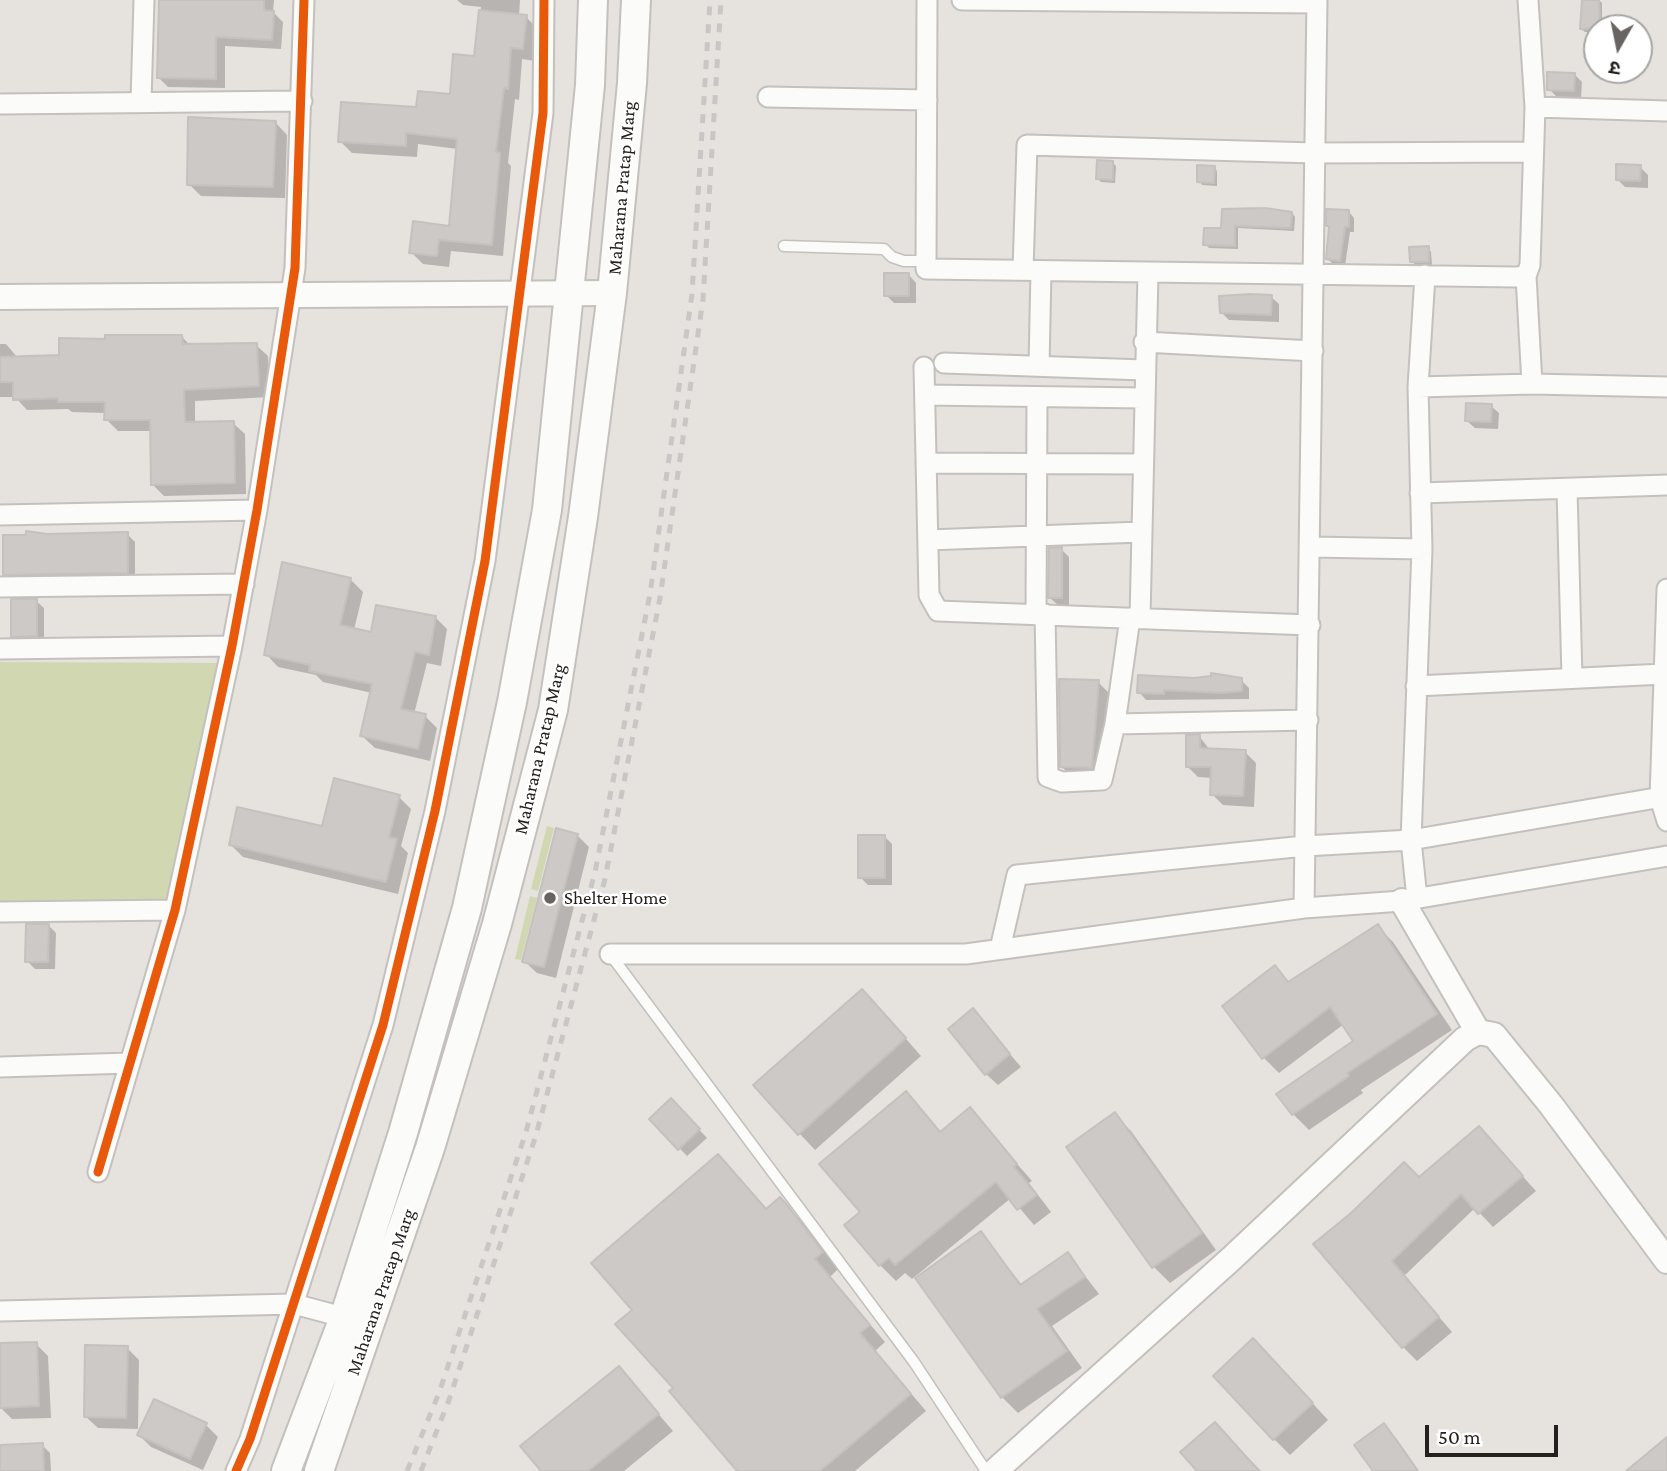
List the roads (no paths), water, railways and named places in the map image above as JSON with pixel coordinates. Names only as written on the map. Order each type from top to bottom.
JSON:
[{"type":"main road","name":"Maharana Pratap Marg","points":[[319,1471],[403,1133],[467,908],[512,702],[547,510],[590,85],[593,0]]},
{"type":"main road","name":"Maharana Pratap Marg","points":[[286,1471],[357,1321],[429,1147],[497,924],[553,710],[612,293],[632,83],[636,0]]},
{"type":"street","points":[[141,101],[144,0]]},
{"type":"street","points":[[98,1172],[175,910],[244,584],[291,293],[302,101],[304,0]]},
{"type":"street","points":[[236,1471],[250,1439],[383,1026],[435,811],[485,561],[543,113],[544,0]]},
{"type":"street","points":[[928,0],[926,269],[1314,276],[1526,276]]},
{"type":"street","points":[[962,0],[1317,1],[1304,908]]},
{"type":"street","points":[[1528,0],[1535,107],[1530,265],[1526,276],[1532,384]]},
{"type":"street","points":[[768,97],[927,100]]},
{"type":"street","points":[[0,104],[302,101]]},
{"type":"street","points":[[1535,107],[1667,111]]},
{"type":"street","points":[[1040,366],[1032,271],[1027,145],[1315,153],[1534,152]]},
{"type":"street","points":[[1037,397],[1036,536],[1048,776],[1062,782],[1102,780],[1135,618],[1141,532],[1144,342],[1148,273]]},
{"type":"street","points":[[1425,275],[1418,387],[1422,549],[1410,900],[1478,1032]]},
{"type":"street","points":[[0,297],[612,293]]},
{"type":"street","points":[[1144,342],[1313,351]]},
{"type":"street","points":[[944,363],[1144,370]]},
{"type":"street","points":[[923,368],[929,595],[934,608],[945,612],[1310,625]]},
{"type":"street","points":[[1418,387],[1532,384],[1667,387]]},
{"type":"street","points":[[925,395],[1144,398]]},
{"type":"street","points":[[926,463],[1142,464]]},
{"type":"street","points":[[1420,493],[1667,485]]},
{"type":"street","points":[[1567,489],[1572,678]]},
{"type":"street","points":[[0,514],[257,510]]},
{"type":"street","points":[[928,540],[1141,532]]},
{"type":"street","points":[[1311,547],[1422,549]]},
{"type":"street","points":[[0,587],[244,584]]},
{"type":"street","points":[[1667,589],[1664,674],[1664,797],[1667,821]]},
{"type":"street","points":[[0,649],[232,646]]},
{"type":"street","points":[[1416,686],[1664,674]]},
{"type":"street","points":[[1115,724],[1308,720]]},
{"type":"street","points":[[1000,949],[1017,875],[1305,846],[1411,840],[1664,797]]},
{"type":"street","points":[[610,954],[966,954],[1304,908],[1410,900],[1667,856]]},
{"type":"street","points":[[0,912],[175,910]]},
{"type":"street","points":[[995,1471],[1233,1258],[1465,1038],[1478,1032],[1494,1035],[1551,1105],[1667,1261]]},
{"type":"street","points":[[0,1067],[130,1063]]},
{"type":"street","points":[[0,1311],[294,1304],[357,1321]]},
{"type":"lane","points":[[784,246],[884,249],[892,257],[904,261],[926,261]]},
{"type":"lane","points":[[610,954],[914,1362],[986,1471]]},
{"type":"railway","points":[[407,1471],[439,1393],[526,1132],[595,872],[650,594],[692,294],[710,0]]},
{"type":"railway","points":[[421,1471],[449,1400],[536,1135],[605,879],[660,598],[703,299],[721,0]]},
{"type":"place","name":"Shelter Home","points":[[550,898]]}]
